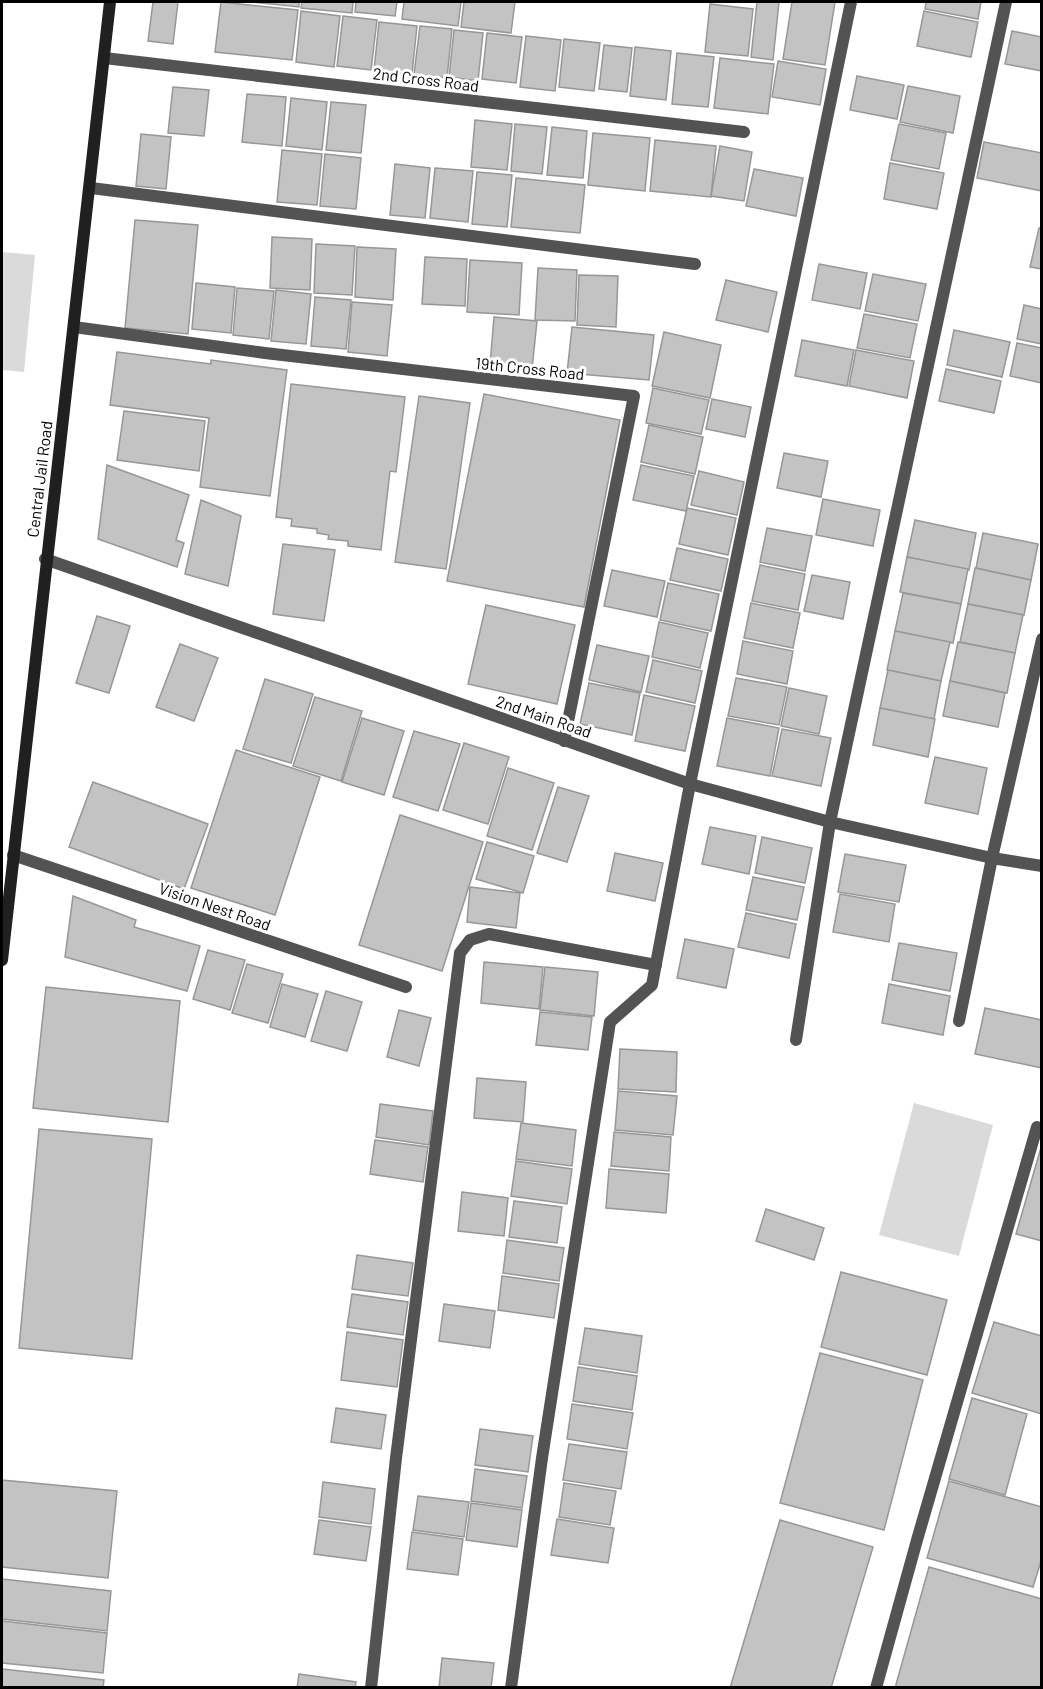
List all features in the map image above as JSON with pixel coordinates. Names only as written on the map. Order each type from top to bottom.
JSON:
[{"type":"main road","name":"Central Jail Road","points":[[2,960],[45,559],[91,188],[110,2]]},
{"type":"street","points":[[511,1688],[542,1458],[610,1022],[652,985],[690,784],[851,2]]},
{"type":"street","points":[[796,1040],[830,822],[1006,2]]},
{"type":"street","name":"2nd Cross Road","points":[[104,58],[744,132]]},
{"type":"street","points":[[91,188],[694,264]]},
{"type":"street","name":"19th Cross Road","points":[[74,327],[266,353],[634,396],[564,741]]},
{"type":"street","name":"2nd Main Road","points":[[45,559],[690,784],[830,822],[992,858],[1041,866]]},
{"type":"street","points":[[959,1021],[992,858],[1041,639]]},
{"type":"street","name":"Vision Nest Road","points":[[13,855],[406,987]]},
{"type":"street","points":[[370,1688],[396,1458],[460,953],[470,940],[489,934],[656,965]]},
{"type":"street","points":[[876,1688],[1038,1126]]},
{"type":"shaded area","points":[[2,252],[35,255],[24,372],[2,370]]},
{"type":"shaded area","points":[[914,1103],[993,1125],[959,1256],[879,1235]]},
{"type":"building","points":[[153,2],[178,2],[173,44],[148,41]]},
{"type":"building","points":[[221,2],[298,10],[292,60],[215,52]]},
{"type":"building","points":[[252,2],[299,2],[299,7]]},
{"type":"building","points":[[302,2],[353,2],[352,13],[301,8]]},
{"type":"building","points":[[356,2],[397,2],[395,16],[355,12]]},
{"type":"building","points":[[404,2],[461,2],[458,26],[402,19]]},
{"type":"building","points":[[464,2],[515,2],[511,33],[461,27]]},
{"type":"building","points":[[757,2],[779,2],[773,60],[751,57]]},
{"type":"building","points":[[792,2],[835,2],[825,65],[783,59]]},
{"type":"building","points":[[926,2],[981,2],[978,19],[925,9]]},
{"type":"building","points":[[710,4],[753,9],[748,56],[705,52]]},
{"type":"building","points":[[301,11],[340,16],[334,67],[296,62]]},
{"type":"building","points":[[924,11],[978,22],[971,57],[917,46]]},
{"type":"building","points":[[343,16],[377,20],[371,70],[337,66]]},
{"type":"building","points":[[379,22],[417,26],[412,74],[374,70]]},
{"type":"building","points":[[420,26],[452,29],[447,78],[414,74]]},
{"type":"building","points":[[454,30],[483,33],[478,81],[449,77]]},
{"type":"building","points":[[1012,31],[1042,37],[1042,71],[1005,64]]},
{"type":"building","points":[[487,33],[522,37],[516,83],[482,79]]},
{"type":"building","points":[[526,36],[561,40],[555,91],[520,87]]},
{"type":"building","points":[[564,39],[600,43],[594,91],[559,87]]},
{"type":"building","points":[[604,45],[632,48],[627,92],[599,89]]},
{"type":"building","points":[[635,47],[671,51],[666,100],[630,96]]},
{"type":"building","points":[[677,53],[714,57],[708,107],[672,104]]},
{"type":"building","points":[[720,58],[774,64],[768,114],[714,108]]},
{"type":"building","points":[[778,61],[826,69],[820,105],[772,97]]},
{"type":"building","points":[[857,76],[904,85],[897,119],[850,110]]},
{"type":"building","points":[[908,86],[960,96],[953,133],[900,122]]},
{"type":"building","points":[[173,87],[209,90],[204,136],[168,133]]},
{"type":"building","points":[[247,94],[286,97],[282,146],[242,142]]},
{"type":"building","points":[[291,98],[327,102],[322,150],[286,146]]},
{"type":"building","points":[[331,102],[366,105],[361,153],[326,150]]},
{"type":"building","points":[[475,120],[512,124],[507,170],[471,167]]},
{"type":"building","points":[[515,124],[547,127],[542,174],[511,171]]},
{"type":"building","points":[[899,124],[946,133],[939,169],[891,160]]},
{"type":"building","points":[[552,127],[587,131],[583,178],[547,175]]},
{"type":"building","points":[[593,133],[650,138],[645,191],[588,185]]},
{"type":"building","points":[[141,134],[171,137],[166,189],[136,186]]},
{"type":"building","points":[[655,140],[716,146],[711,197],[650,191]]},
{"type":"building","points":[[984,142],[1042,153],[1042,191],[977,178]]},
{"type":"building","points":[[720,146],[752,152],[744,201],[711,196]]},
{"type":"building","points":[[282,150],[322,154],[317,205],[277,202]]},
{"type":"building","points":[[325,154],[361,158],[356,209],[320,206]]},
{"type":"building","points":[[890,163],[944,173],[937,209],[884,199]]},
{"type":"building","points":[[395,164],[430,168],[425,218],[390,215]]},
{"type":"building","points":[[435,168],[473,171],[468,222],[430,218]]},
{"type":"building","points":[[754,169],[803,178],[796,216],[746,206]]},
{"type":"building","points":[[477,172],[512,175],[507,227],[472,224]]},
{"type":"building","points":[[516,178],[585,185],[580,233],[511,227]]},
{"type":"building","points":[[135,220],[198,225],[188,334],[125,328]]},
{"type":"building","points":[[1039,228],[1042,228],[1042,269],[1030,267]]},
{"type":"building","points":[[272,237],[312,239],[310,290],[270,288]]},
{"type":"building","points":[[316,244],[355,246],[352,295],[314,293]]},
{"type":"building","points":[[357,247],[396,249],[393,300],[355,297]]},
{"type":"building","points":[[425,257],[467,259],[465,306],[422,304]]},
{"type":"building","points":[[470,260],[522,263],[519,315],[467,312]]},
{"type":"building","points":[[819,264],[867,273],[860,309],[812,300]]},
{"type":"building","points":[[538,268],[577,270],[575,321],[535,320]]},
{"type":"building","points":[[873,274],[926,284],[918,321],[865,311]]},
{"type":"building","points":[[579,275],[618,276],[616,327],[577,325]]},
{"type":"building","points":[[726,280],[777,292],[768,332],[716,320]]},
{"type":"building","points":[[196,283],[235,287],[231,333],[192,329]]},
{"type":"building","points":[[237,288],[274,291],[269,339],[233,335]]},
{"type":"building","points":[[276,290],[311,294],[306,344],[271,341]]},
{"type":"building","points":[[315,297],[351,300],[346,349],[311,346]]},
{"type":"building","points":[[352,302],[392,305],[387,356],[348,352]]},
{"type":"building","points":[[1024,305],[1042,309],[1042,344],[1017,339]]},
{"type":"building","points":[[864,314],[917,324],[910,358],[857,348]]},
{"type":"building","points":[[494,317],[537,321],[532,369],[490,365]]},
{"type":"building","points":[[572,327],[654,335],[649,380],[567,373]]},
{"type":"building","points":[[954,330],[1010,342],[1002,377],[947,365]]},
{"type":"building","points":[[664,332],[721,345],[710,398],[652,386]]},
{"type":"building","points":[[802,340],[854,350],[847,386],[795,376]]},
{"type":"building","points":[[1017,343],[1042,348],[1042,383],[1010,376]]},
{"type":"building","points":[[856,350],[914,361],[907,398],[849,386]]},
{"type":"building","points":[[117,352],[211,364],[211,360],[287,370],[270,496],[200,487],[209,418],[110,405]]},
{"type":"building","points":[[946,369],[1001,381],[994,413],[939,401]]},
{"type":"building","points":[[291,384],[405,397],[396,472],[390,471],[381,550],[348,546],[348,541],[328,539],[329,535],[317,533],[317,529],[291,526],[292,519],[276,517]]},
{"type":"building","points":[[653,388],[709,400],[701,434],[646,423]]},
{"type":"building","points":[[484,394],[620,420],[584,607],[447,581]]},
{"type":"building","points":[[419,396],[470,403],[446,569],[395,562]]},
{"type":"building","points":[[712,399],[751,407],[745,437],[706,429]]},
{"type":"building","points":[[124,411],[205,421],[199,471],[117,460]]},
{"type":"building","points":[[649,425],[703,437],[695,474],[641,462]]},
{"type":"building","points":[[784,453],[828,461],[821,497],[777,488]]},
{"type":"building","points":[[107,465],[189,495],[176,540],[184,543],[177,567],[98,539]]},
{"type":"building","points":[[641,465],[694,476],[686,511],[633,500]]},
{"type":"building","points":[[699,471],[744,482],[737,515],[691,505]]},
{"type":"building","points":[[823,499],[880,510],[873,546],[816,535]]},
{"type":"building","points":[[201,500],[241,516],[228,586],[185,574]]},
{"type":"building","points":[[687,508],[736,518],[728,555],[679,544]]},
{"type":"building","points":[[915,520],[976,533],[969,570],[907,557]]},
{"type":"building","points":[[767,528],[812,536],[805,571],[760,562]]},
{"type":"building","points":[[983,533],[1038,544],[1031,580],[976,568]]},
{"type":"building","points":[[283,544],[335,550],[324,621],[273,614]]},
{"type":"building","points":[[677,548],[728,559],[721,591],[670,580]]},
{"type":"building","points":[[907,557],[968,569],[961,604],[900,592]]},
{"type":"building","points":[[760,565],[805,574],[798,610],[752,601]]},
{"type":"building","points":[[975,568],[1031,580],[1024,615],[968,604]]},
{"type":"building","points":[[612,570],[665,581],[657,617],[604,606]]},
{"type":"building","points":[[812,575],[850,582],[843,619],[804,611]]},
{"type":"building","points":[[668,583],[719,594],[711,631],[660,620]]},
{"type":"building","points":[[903,593],[961,604],[953,643],[895,631]]},
{"type":"building","points":[[751,603],[800,613],[793,648],[744,638]]},
{"type":"building","points":[[968,604],[1023,615],[1015,653],[960,642]]},
{"type":"building","points":[[486,605],[575,625],[557,704],[468,684]]},
{"type":"building","points":[[97,616],[130,626],[109,693],[76,683]]},
{"type":"building","points":[[659,622],[708,633],[700,668],[652,657]]},
{"type":"building","points":[[895,631],[950,642],[941,681],[887,670]]},
{"type":"building","points":[[743,641],[793,651],[787,684],[737,674]]},
{"type":"building","points":[[958,642],[1015,653],[1007,693],[950,681]]},
{"type":"building","points":[[180,644],[218,658],[194,721],[156,707]]},
{"type":"building","points":[[597,645],[649,656],[641,692],[589,680]]},
{"type":"building","points":[[653,660],[702,671],[695,703],[646,692]]},
{"type":"building","points":[[888,670],[941,681],[934,719],[880,708]]},
{"type":"building","points":[[736,678],[787,687],[779,725],[728,716]]},
{"type":"building","points":[[265,679],[313,694],[291,763],[243,749]]},
{"type":"building","points":[[950,681],[1005,693],[998,727],[943,716]]},
{"type":"building","points":[[589,683],[640,693],[632,735],[580,724]]},
{"type":"building","points":[[789,688],[827,696],[819,734],[781,726]]},
{"type":"building","points":[[644,695],[695,706],[685,751],[635,741]]},
{"type":"building","points":[[315,697],[362,711],[341,781],[293,766]]},
{"type":"building","points":[[880,708],[935,719],[928,757],[873,745]]},
{"type":"building","points":[[362,718],[404,731],[384,795],[342,782]]},
{"type":"building","points":[[727,718],[779,728],[770,776],[717,766]]},
{"type":"building","points":[[782,729],[831,738],[821,786],[772,776]]},
{"type":"building","points":[[414,731],[460,744],[438,811],[393,797]]},
{"type":"building","points":[[464,743],[509,757],[488,824],[443,810]]},
{"type":"building","points":[[236,750],[320,777],[275,915],[191,888]]},
{"type":"building","points":[[935,757],[987,768],[978,814],[925,803]]},
{"type":"building","points":[[508,768],[554,783],[532,850],[487,836]]},
{"type":"building","points":[[93,782],[208,824],[184,889],[69,847]]},
{"type":"building","points":[[558,787],[589,796],[567,862],[537,853]]},
{"type":"building","points":[[400,815],[483,842],[442,971],[359,945]]},
{"type":"building","points":[[710,827],[756,836],[749,874],[702,864]]},
{"type":"building","points":[[762,837],[812,848],[805,883],[755,873]]},
{"type":"building","points":[[487,842],[534,856],[523,893],[476,879]]},
{"type":"building","points":[[615,853],[663,863],[655,901],[607,891]]},
{"type":"building","points":[[845,854],[906,865],[899,902],[838,892]]},
{"type":"building","points":[[753,877],[804,887],[797,920],[746,910]]},
{"type":"building","points":[[470,887],[520,893],[516,928],[467,922]]},
{"type":"building","points":[[840,894],[895,904],[889,942],[833,932]]},
{"type":"building","points":[[73,896],[136,920],[134,927],[200,946],[187,991],[65,957]]},
{"type":"building","points":[[746,913],[796,924],[789,958],[738,947]]},
{"type":"building","points":[[685,939],[734,949],[726,988],[677,978]]},
{"type":"building","points":[[899,943],[957,953],[950,991],[892,980]]},
{"type":"building","points":[[208,950],[245,960],[230,1010],[193,999]]},
{"type":"building","points":[[484,962],[543,967],[539,1009],[481,1003]]},
{"type":"building","points":[[247,964],[283,974],[268,1023],[232,1013]]},
{"type":"building","points":[[545,967],[598,972],[594,1016],[540,1010]]},
{"type":"building","points":[[282,984],[318,994],[305,1037],[270,1027]]},
{"type":"building","points":[[889,984],[950,996],[943,1035],[882,1023]]},
{"type":"building","points":[[46,987],[180,1001],[168,1122],[33,1108]]},
{"type":"building","points":[[326,991],[362,1002],[347,1051],[311,1041]]},
{"type":"building","points":[[985,1008],[1042,1020],[1042,1068],[975,1054]]},
{"type":"building","points":[[399,1010],[431,1018],[419,1066],[387,1057]]},
{"type":"building","points":[[540,1012],[592,1017],[588,1050],[536,1045]]},
{"type":"building","points":[[620,1049],[677,1052],[676,1092],[618,1089]]},
{"type":"building","points":[[477,1078],[526,1082],[523,1122],[474,1118]]},
{"type":"building","points":[[618,1091],[677,1096],[673,1135],[615,1130]]},
{"type":"building","points":[[380,1104],[433,1111],[429,1145],[376,1137]]},
{"type":"building","points":[[521,1123],[576,1130],[572,1166],[516,1159]]},
{"type":"building","points":[[39,1129],[152,1139],[132,1359],[19,1348]]},
{"type":"building","points":[[614,1132],[671,1137],[669,1171],[611,1166]]},
{"type":"building","points":[[375,1140],[428,1147],[423,1182],[370,1174]]},
{"type":"building","points":[[1042,1144],[1042,1241],[1016,1234]]},
{"type":"building","points":[[516,1161],[572,1169],[567,1204],[511,1196]]},
{"type":"building","points":[[609,1169],[669,1174],[666,1213],[606,1208]]},
{"type":"building","points":[[462,1192],[508,1198],[504,1236],[458,1231]]},
{"type":"building","points":[[514,1201],[562,1207],[557,1243],[509,1237]]},
{"type":"building","points":[[766,1209],[824,1228],[814,1260],[756,1241]]},
{"type":"building","points":[[507,1240],[564,1248],[559,1281],[503,1273]]},
{"type":"building","points":[[357,1255],[413,1263],[408,1296],[352,1289]]},
{"type":"building","points":[[841,1272],[947,1300],[927,1375],[821,1347]]},
{"type":"building","points":[[502,1276],[559,1284],[554,1318],[498,1310]]},
{"type":"building","points":[[352,1294],[408,1302],[403,1335],[347,1327]]},
{"type":"building","points":[[444,1304],[495,1311],[490,1348],[439,1341]]},
{"type":"building","points":[[994,1322],[1042,1336],[1042,1414],[972,1393]]},
{"type":"building","points":[[585,1328],[642,1336],[637,1373],[579,1364]]},
{"type":"building","points":[[347,1332],[403,1340],[397,1387],[341,1380]]},
{"type":"building","points":[[820,1353],[923,1380],[884,1530],[780,1503]]},
{"type":"building","points":[[578,1367],[637,1376],[632,1410],[573,1401]]},
{"type":"building","points":[[972,1398],[1027,1414],[1005,1495],[949,1479]]},
{"type":"building","points":[[572,1404],[633,1413],[627,1449],[567,1439]]},
{"type":"building","points":[[336,1408],[386,1415],[381,1449],[331,1442]]},
{"type":"building","points":[[480,1429],[533,1436],[528,1472],[475,1465]]},
{"type":"building","points":[[569,1444],[627,1452],[621,1489],[563,1480]]},
{"type":"building","points":[[475,1469],[527,1476],[522,1508],[471,1501]]},
{"type":"building","points":[[2,1480],[117,1491],[108,1578],[2,1567]]},
{"type":"building","points":[[949,1481],[1042,1507],[1042,1558],[1033,1587],[927,1558]]},
{"type":"building","points":[[323,1482],[375,1489],[371,1524],[319,1517]]},
{"type":"building","points":[[564,1483],[616,1491],[610,1525],[559,1517]]},
{"type":"building","points":[[418,1496],[469,1502],[464,1537],[413,1530]]},
{"type":"building","points":[[471,1503],[522,1510],[517,1547],[466,1540]]},
{"type":"building","points":[[557,1519],[614,1528],[608,1563],[551,1555]]},
{"type":"building","points":[[319,1520],[371,1527],[366,1561],[314,1554]]},
{"type":"building","points":[[780,1520],[873,1547],[831,1688],[730,1688]]},
{"type":"building","points":[[412,1532],[463,1539],[458,1575],[407,1569]]},
{"type":"building","points":[[929,1567],[1042,1599],[1042,1688],[895,1688]]},
{"type":"building","points":[[2,1579],[111,1591],[107,1631],[2,1619]]},
{"type":"building","points":[[2,1621],[107,1633],[103,1673],[2,1663]]},
{"type":"building","points":[[442,1658],[494,1663],[491,1688],[439,1688]]},
{"type":"building","points":[[2,1669],[104,1680],[103,1688],[2,1688]]},
{"type":"building","points":[[299,1674],[356,1682],[355,1688],[297,1688]]}]
